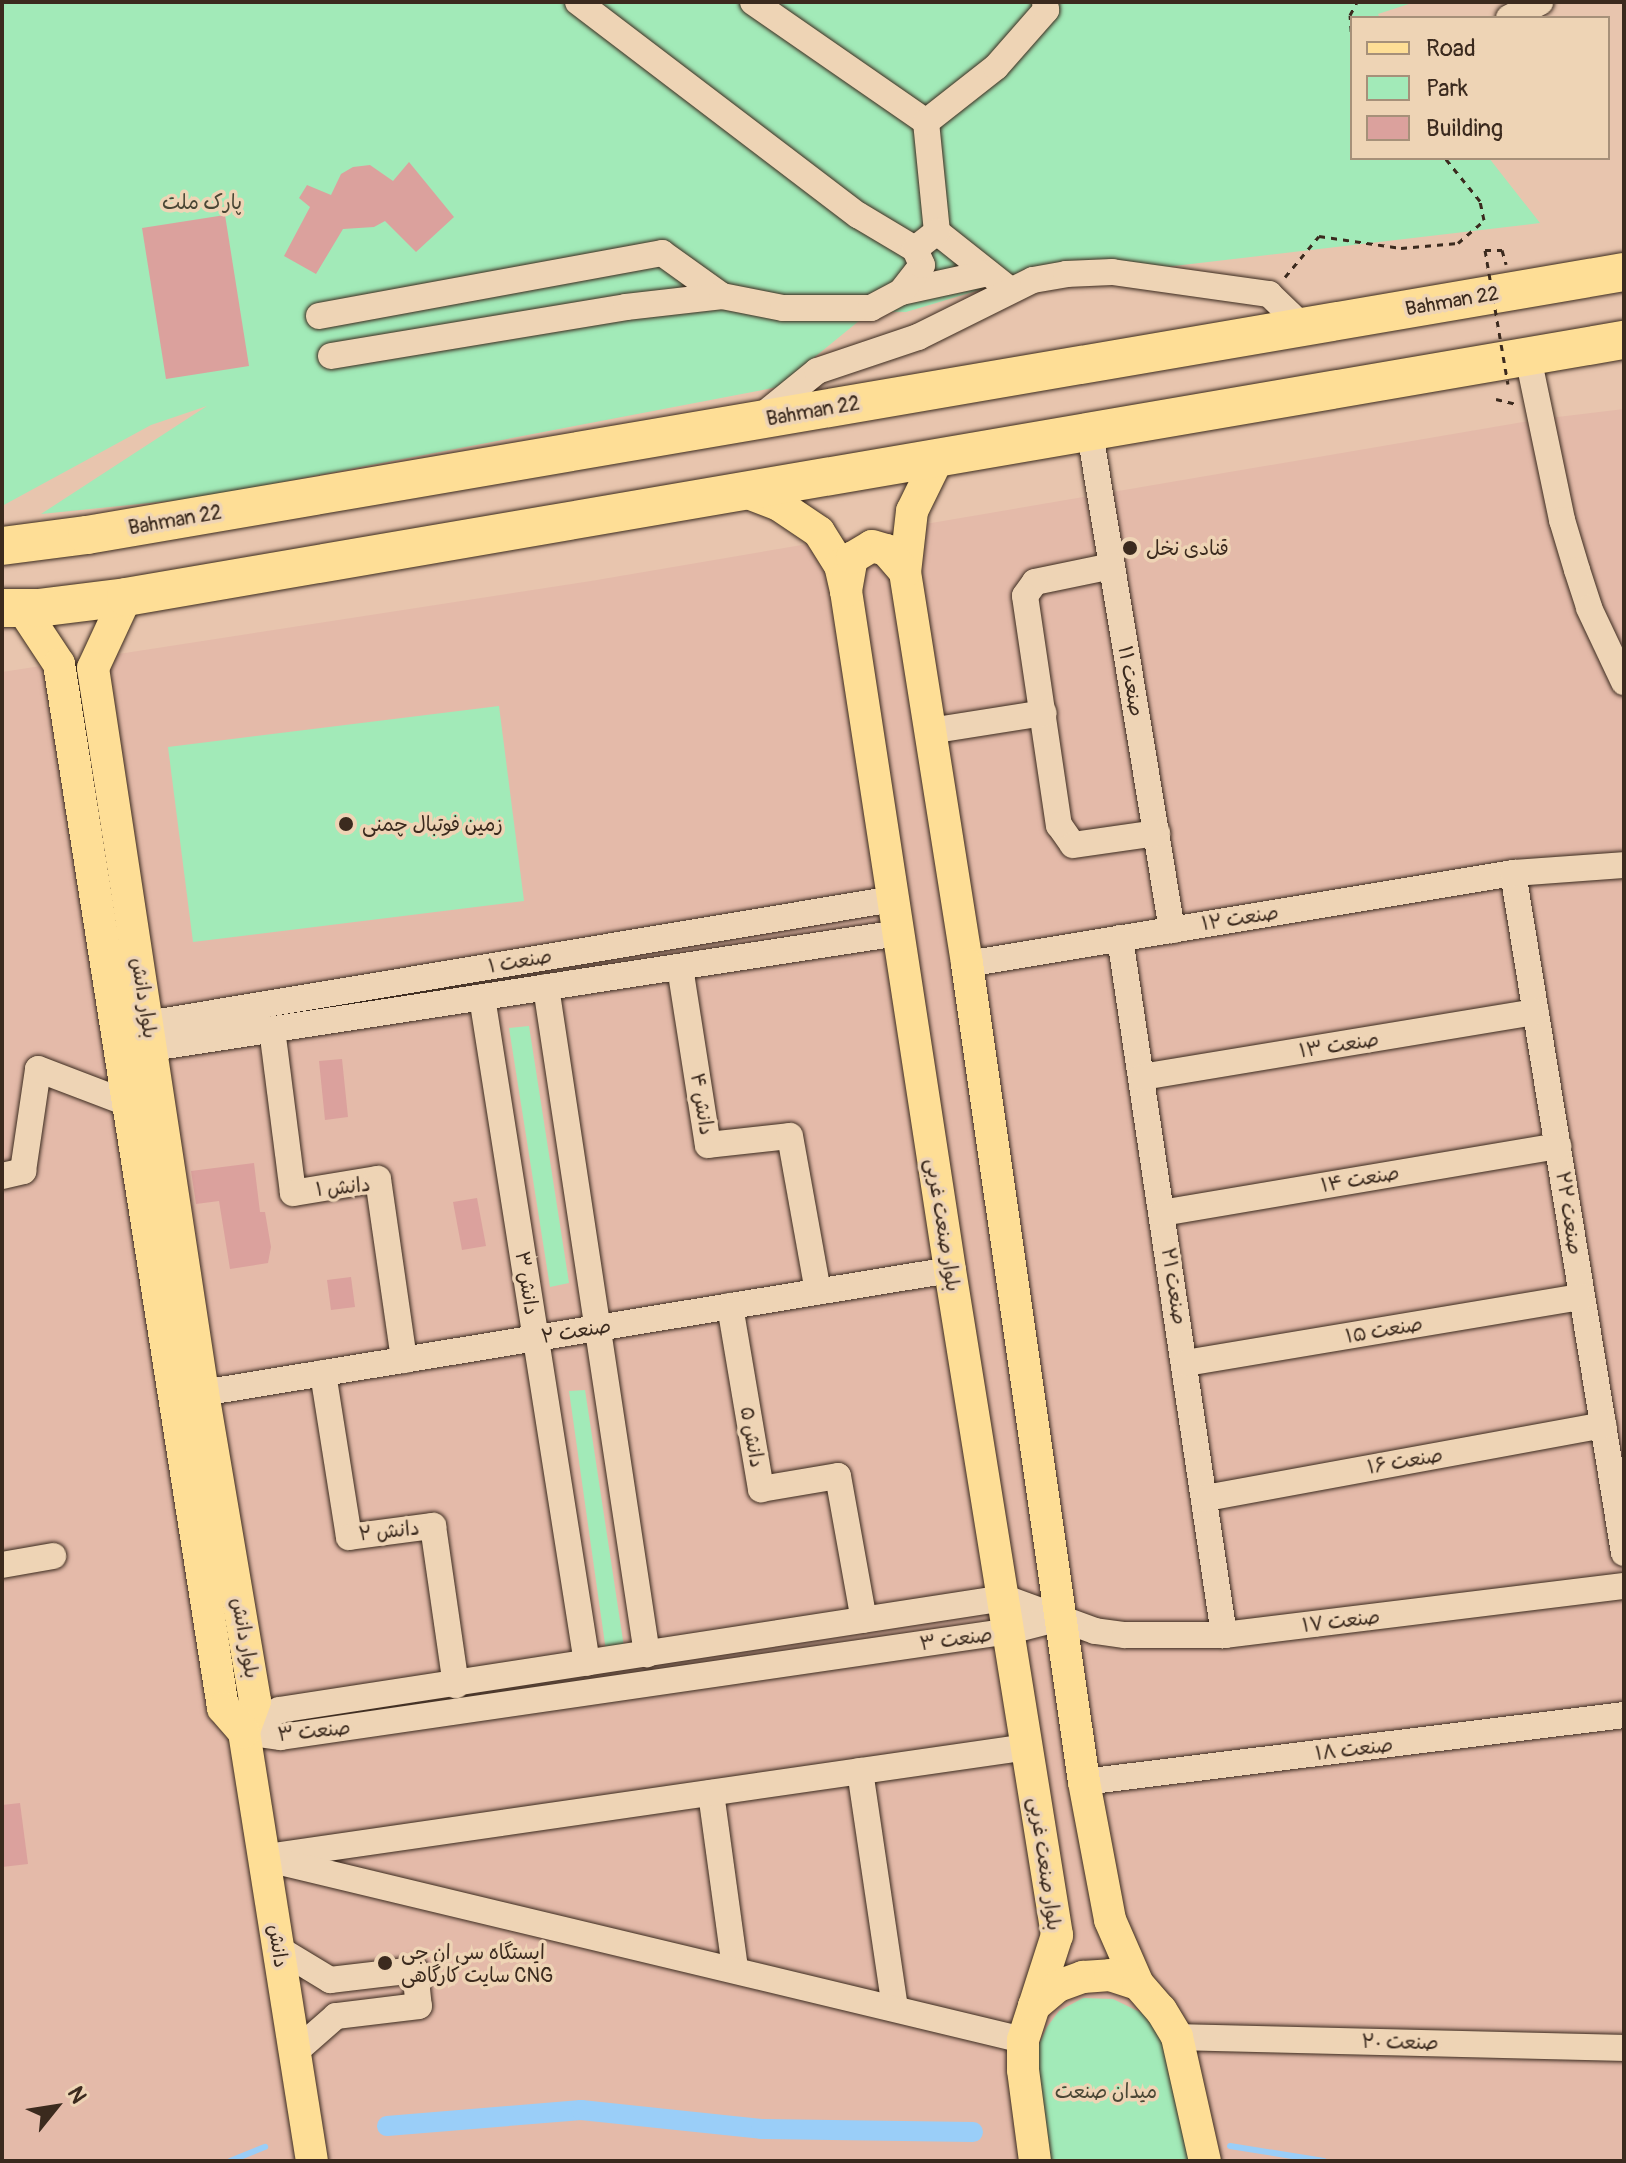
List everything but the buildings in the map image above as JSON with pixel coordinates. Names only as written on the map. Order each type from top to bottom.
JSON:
[{"type":"highway","name":"Bahman 22","points":[[2,546],[87,535],[1624,272]]},
{"type":"highway","points":[[12,608],[126,597],[939,456],[1518,370],[1624,340]]},
{"type":"main road","points":[[939,456],[912,511],[905,572],[967,964],[1084,1782],[1110,1920],[1138,1984],[1161,2010],[1177,2037],[1205,2161]]},
{"type":"main road","name":"بلوار صنعت غربی","points":[[743,491],[779,505],[819,532],[840,565],[846,591],[950,1270],[1057,1935],[1034,2006]]},
{"type":"main road","points":[[846,591],[852,558],[872,546],[886,550],[905,572]]},
{"type":"main road","name":"بلوار دانش","points":[[126,597],[93,668],[149,1036],[143,1101]]},
{"type":"main road","name":"بلوار دانش","points":[[12,608],[59,664],[143,1101],[188,1396],[255,1701],[244,1732]]},
{"type":"main road","name":"دانش","points":[[244,1732],[312,2161]]},
{"type":"main road","points":[[1035,2161],[1023,2070],[1023,2040],[1034,2006],[1058,1986],[1083,1977],[1110,1975],[1138,1984]]},
{"type":"street","points":[[578,2],[858,215],[915,249],[922,265],[901,292]]},
{"type":"street","points":[[753,2],[926,122],[937,232],[1010,290]]},
{"type":"street","points":[[926,122],[996,67],[1046,10],[1045,2]]},
{"type":"street","points":[[1513,16],[1540,2]]},
{"type":"street","points":[[915,249],[937,232]]},
{"type":"street","points":[[319,316],[662,253],[722,296]]},
{"type":"street","points":[[756,421],[817,371],[918,337],[1033,280],[1112,272],[1269,294],[1303,327]]},
{"type":"street","points":[[331,356],[626,307],[722,296],[783,308],[871,308],[901,292],[988,273]]},
{"type":"street","points":[[1518,370],[1589,608],[1624,682]]},
{"type":"street","name":"صنعت ۱۱","points":[[1090,433],[1172,930]]},
{"type":"street","points":[[1112,566],[1035,582],[1025,596],[1059,825],[1073,845],[1157,833]]},
{"type":"street","points":[[930,731],[1044,713]]},
{"type":"street","name":"صنعت ۱۲","points":[[967,964],[1513,873],[1624,865]]},
{"type":"street","name":"صنعت ۲۲","points":[[1513,873],[1624,1553]]},
{"type":"street","name":"صنعت ۱","points":[[149,1036],[893,899]]},
{"type":"street","name":"صنعت ۱","points":[[149,1036],[272,1029],[898,933]]},
{"type":"street","name":"صنعت ۲۱","points":[[1120,938],[1186,1363],[1224,1635]]},
{"type":"street","name":"دانش ۴","points":[[680,967],[708,1145],[790,1136],[818,1291]]},
{"type":"street","points":[[546,987],[647,1654]]},
{"type":"street","name":"دانش ۳","points":[[482,997],[587,1663]]},
{"type":"street","name":"صنعت ۱۳","points":[[1142,1077],[1536,1012]]},
{"type":"street","name":"دانش ۱","points":[[272,1029],[293,1193],[378,1179],[404,1360]]},
{"type":"street","points":[[2,1176],[23,1171],[38,1069],[143,1101]]},
{"type":"street","name":"صنعت ۱۴","points":[[1162,1213],[1558,1146]]},
{"type":"street","name":"صنعت ۲","points":[[188,1396],[950,1270]]},
{"type":"street","name":"صنعت ۱۵","points":[[1186,1363],[1582,1297]]},
{"type":"street","name":"دانش ۵","points":[[730,1306],[761,1489],[838,1476],[864,1620]]},
{"type":"street","name":"دانش ۲","points":[[323,1373],[349,1537],[433,1526],[456,1685]]},
{"type":"street","name":"صنعت ۱۶","points":[[1206,1498],[1603,1425]]},
{"type":"street","points":[[2,1565],[53,1556]]},
{"type":"street","name":"صنعت ۱۷","points":[[1005,1598],[1095,1631],[1125,1635],[1224,1635],[1624,1586]]},
{"type":"street","name":"صنعت ۳","points":[[244,1732],[279,1710],[1005,1598]]},
{"type":"street","name":"صنعت ۳","points":[[244,1732],[281,1737],[1010,1631],[1060,1618]]},
{"type":"street","name":"صنعت ۱۸","points":[[1084,1782],[1624,1715]]},
{"type":"street","points":[[264,1858],[1028,1747]]},
{"type":"street","points":[[860,1771],[895,2007]]},
{"type":"street","points":[[711,1793],[735,1969]]},
{"type":"street","points":[[264,1858],[1023,2040]]},
{"type":"street","points":[[279,1949],[330,1980],[415,1970],[419,2006],[336,2016],[295,2052]]},
{"type":"street","name":"صنعت ۲۰","points":[[1177,2037],[1624,2048]]},
{"type":"path","points":[[1269,294],[1311,250],[1319,236],[1401,248],[1458,243],[1484,220],[1480,201],[1447,160]]},
{"type":"path","points":[[1502,250],[1485,250],[1518,370]]},
{"type":"shaded area","points":[[1624,409],[1624,2161],[2,2161],[2,672],[591,581],[1541,419]]},
{"type":"green space","name":"پارک ملت","points":[[2,2],[1415,2],[1379,16],[1350,16],[1350,160],[1491,160],[1540,223],[986,288],[906,312],[778,310],[865,316],[778,387],[199,498],[41,514],[207,406],[151,425],[2,506]]},
{"type":"green space","name":"زمین فوتبال چمنی","points":[[499,706],[524,901],[193,942],[168,747]]},
{"type":"green space","points":[[529,1026],[569,1283],[550,1287],[509,1028]]},
{"type":"green space","points":[[585,1390],[624,1647],[606,1651],[569,1391]]},
{"type":"green space","name":"میدان صنعت","points":[[1083,1998],[1113,1999],[1146,2015],[1168,2051],[1192,2161],[1044,2161],[1032,2059],[1047,2027],[1059,2011]]},
{"type":"waterway","points":[[387,2126],[581,2110],[761,2129],[973,2132]]},
{"type":"waterway","points":[[1230,2146],[1324,2161]]},
{"type":"waterway","points":[[230,2161],[265,2147]]},
{"type":"place","name":"قنادی نخل","points":[[1130,548]]},
{"type":"place","name":"زمین فوتبال چمنی","points":[[346,824]]},
{"type":"place","name":"ایستگاه سی ان جی سایت کارگاهی CNG","points":[[385,1963]]}]
